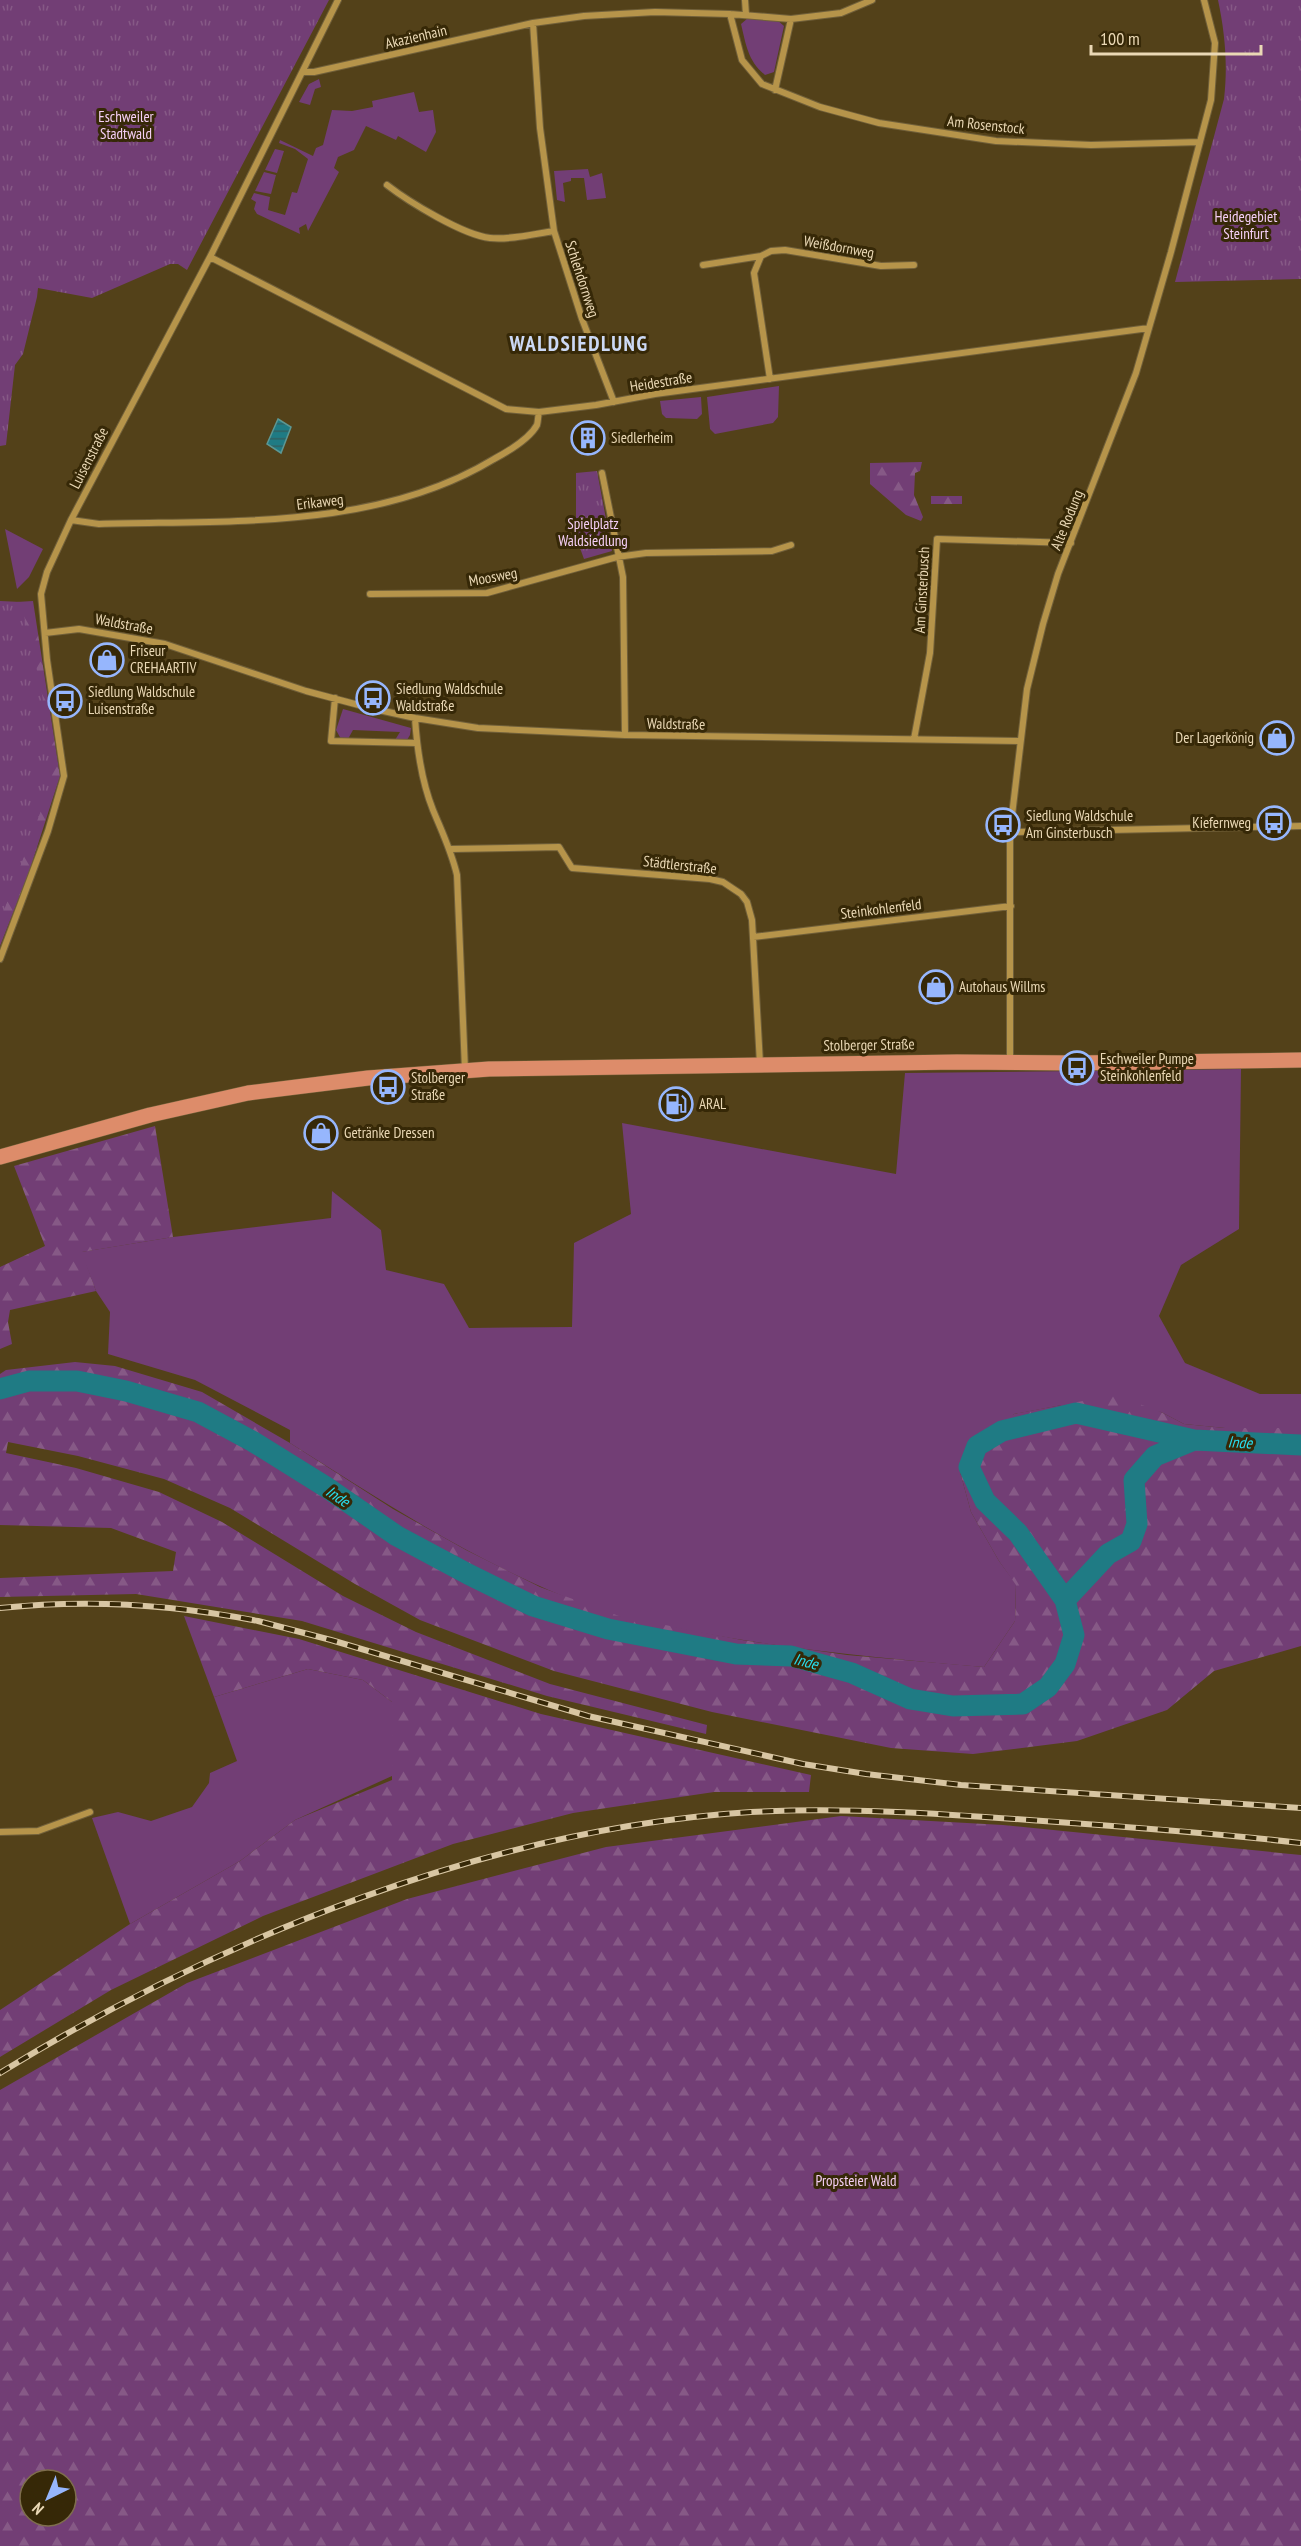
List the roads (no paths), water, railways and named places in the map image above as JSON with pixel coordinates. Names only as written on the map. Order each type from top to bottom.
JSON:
[{"type":"main road","name":"Stolberger Straße","points":[[0,1157],[150,1115],[248,1092],[465,1070],[1301,1060]]},
{"type":"street","name":"Luisenstraße","points":[[0,958],[48,831],[64,776],[41,594],[47,572],[71,520],[210,257],[338,0]]},
{"type":"street","points":[[745,0],[746,15]]},
{"type":"street","name":"Akazienhain","points":[[304,72],[314,72],[533,23],[584,16],[655,12],[730,14],[792,19],[841,13],[873,0]]},
{"type":"street","name":"Alte Rodung","points":[[1010,1062],[1010,832],[1028,689],[1042,624],[1121,415],[1149,328],[1211,100],[1215,44],[1204,0]]},
{"type":"street","name":"Am Rosenstock","points":[[730,14],[738,50],[746,68],[762,84],[820,106],[879,123],[996,141],[1091,145],[1200,142]]},
{"type":"street","points":[[775,90],[792,19]]},
{"type":"street","points":[[533,23],[540,128],[555,231]]},
{"type":"street","name":"Schlehdornweg","points":[[387,185],[403,197],[482,237],[511,238],[555,231],[614,402]]},
{"type":"street","name":"Weißdornweg","points":[[703,264],[761,256],[771,251],[785,250],[881,266],[914,265]]},
{"type":"street","points":[[761,256],[754,273],[770,379]]},
{"type":"street","name":"Heidestraße","points":[[210,257],[497,404],[506,408],[539,412],[655,394],[1149,328]]},
{"type":"street","name":"Erikaweg","points":[[71,520],[99,524],[284,518],[382,504],[441,486],[484,466],[518,444],[537,425],[539,412]]},
{"type":"street","points":[[602,474],[622,577],[626,735]]},
{"type":"street","name":"Am Ginsterbusch","points":[[914,739],[931,644],[937,539],[1071,543]]},
{"type":"street","name":"Moosweg","points":[[370,594],[487,592],[617,557],[646,553],[772,551],[791,545]]},
{"type":"street","name":"Waldstraße","points":[[45,633],[79,629],[165,644],[306,691],[415,718],[478,728],[626,735],[1020,741]]},
{"type":"street","points":[[335,698],[331,741],[416,743]]},
{"type":"street","points":[[415,718],[416,743],[423,781],[451,849],[458,875],[465,1070]]},
{"type":"street","points":[[1010,832],[1301,826]]},
{"type":"street","name":"Städtlerstraße","points":[[451,849],[560,847],[572,868],[710,879],[723,882],[741,894],[747,902],[752,920],[760,1065]]},
{"type":"street","name":"Steinkohlenfeld","points":[[753,937],[1011,906]]},
{"type":"street","points":[[0,1832],[38,1831],[90,1812]]},
{"type":"water","points":[[278,419],[291,427],[281,453],[267,444]]},
{"type":"waterway","name":"Inde","points":[[0,1389],[29,1381],[77,1381],[126,1391],[198,1412],[252,1441],[326,1487],[397,1536],[533,1606],[608,1629],[736,1654],[791,1656],[852,1673],[910,1699],[953,1706],[1023,1704],[1048,1687],[1065,1664],[1074,1635],[1065,1600],[1018,1533],[985,1501],[969,1467],[977,1446],[1002,1431],[1076,1413],[1194,1440],[1301,1445]]},
{"type":"waterway","points":[[1065,1600],[1108,1554],[1131,1541],[1137,1524],[1134,1480],[1155,1456],[1194,1440]]},
{"type":"railway","points":[[0,1608],[65,1604],[129,1605],[162,1607],[258,1621],[331,1640],[588,1716],[803,1764],[866,1774],[961,1785],[1301,1808]]},
{"type":"railway","points":[[0,2073],[85,2024],[174,1978],[266,1935],[360,1898],[457,1866],[555,1841],[653,1822],[751,1812],[861,1811],[1108,1826],[1301,1843]]},
{"type":"place","name":"Siedlerheim","points":[[588,438]]},
{"type":"place","name":"Friseur CREHAARTIV","points":[[107,660]]},
{"type":"place","name":"Siedlung Waldschule Waldstraße","points":[[373,698]]},
{"type":"place","name":"Siedlung Waldschule Luisenstraße","points":[[65,701]]},
{"type":"place","name":"Der Lagerkönig","points":[[1277,738]]},
{"type":"place","name":"Kiefernweg","points":[[1274,823]]},
{"type":"place","name":"Siedlung Waldschule Am Ginsterbusch","points":[[1003,825]]},
{"type":"place","name":"Autohaus Willms","points":[[936,987]]},
{"type":"place","name":"Eschweiler Pumpe Steinkohlenfeld","points":[[1077,1068]]},
{"type":"place","name":"Stolberger Straße","points":[[388,1087]]},
{"type":"place","name":"ARAL","points":[[676,1104]]},
{"type":"place","name":"Getränke Dressen","points":[[321,1133]]},
{"type":"district","name":"WALDSIEDLUNG","points":[[579,344]]},
{"type":"park label","name":"Eschweiler Stadtwald","points":[[126,126]]},
{"type":"park label","name":"Heidegebiet Steinfurt","points":[[1246,226]]},
{"type":"park label","name":"Spielplatz Waldsiedlung","points":[[593,532]]},
{"type":"park label","name":"Propsteier Wald","points":[[856,2181]]}]
